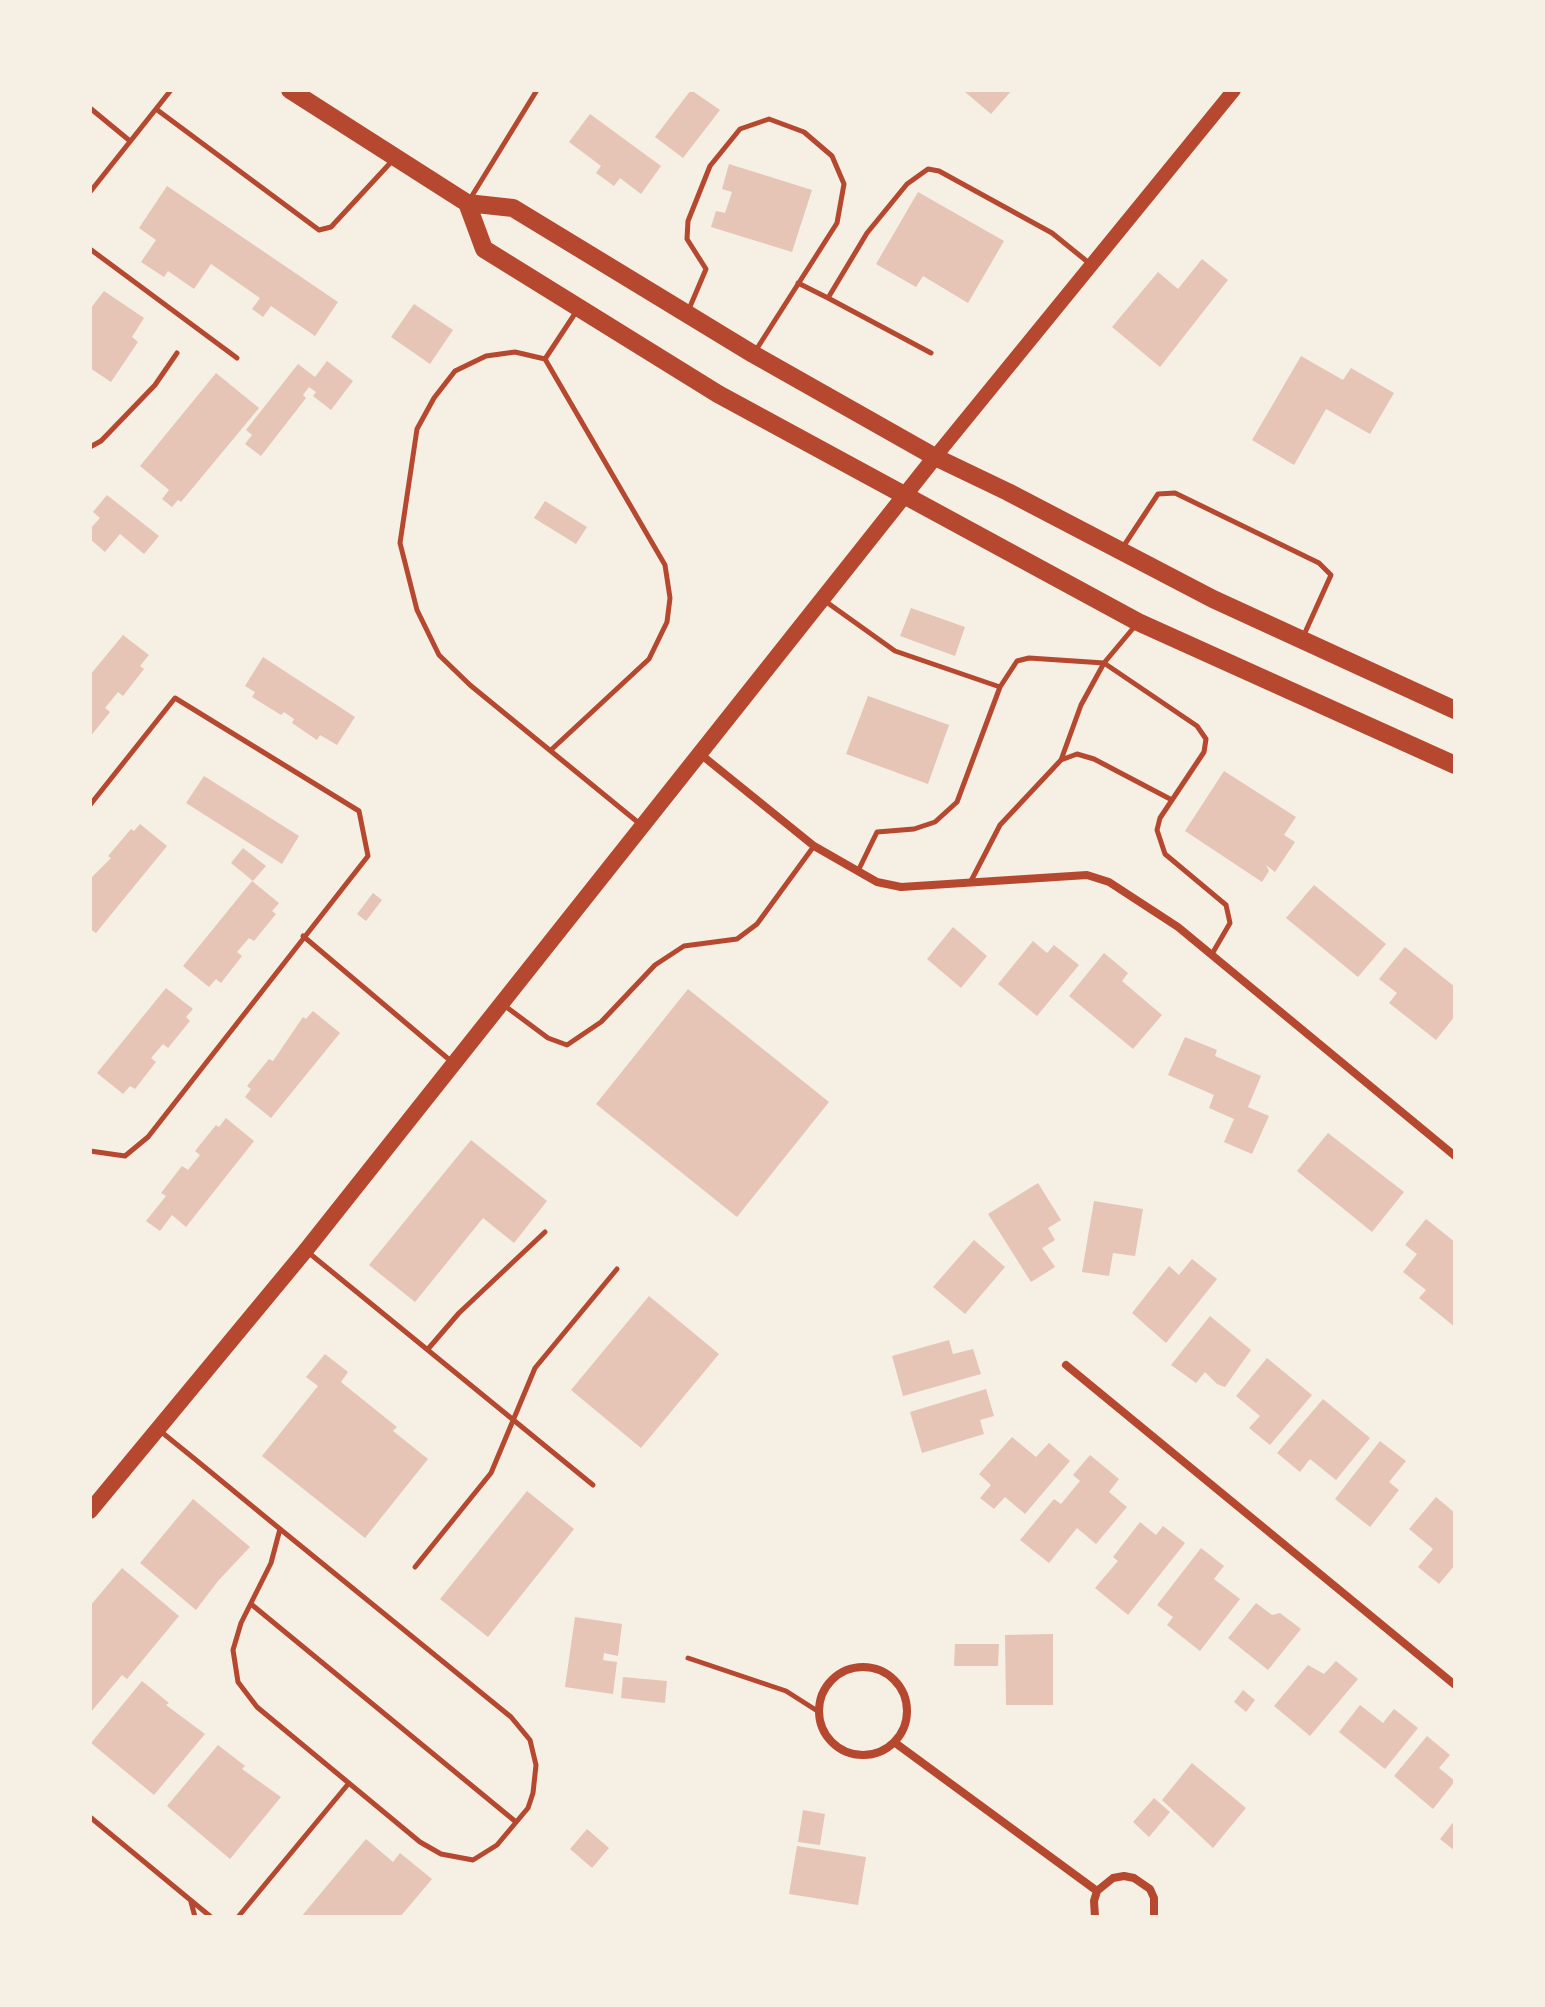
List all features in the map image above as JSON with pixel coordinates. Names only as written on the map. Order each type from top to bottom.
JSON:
[{"type":"main road","points":[[290,90],[467,203],[513,208],[753,354],[935,457],[1302,640],[1455,710]]},
{"type":"main road","points":[[467,203],[484,249],[718,394],[1138,622],[1455,765]]},
{"type":"main road","points":[[90,1511],[306,1250],[935,457]]},
{"type":"street","points":[[935,457],[1234,90]]},
{"type":"street","points":[[698,752],[814,846],[877,882],[901,887],[1087,875],[1109,882],[1178,927],[1455,1156]]},
{"type":"street","points":[[1066,1365],[1455,1685]]},
{"type":"street","points":[[866,1667],[880,1670],[902,1689],[907,1717],[894,1742],[868,1754],[840,1748],[822,1726],[819,1712],[827,1684],[838,1674],[866,1667]]},
{"type":"street","points":[[894,1742],[1097,1891]]},
{"type":"street","points":[[1095,1917],[1097,1891],[1113,1878],[1134,1878],[1150,1889],[1154,1898],[1154,1917]]},
{"type":"lane","points":[[90,192],[171,90]]},
{"type":"lane","points":[[467,203],[537,90]]},
{"type":"lane","points":[[90,108],[130,141]]},
{"type":"lane","points":[[156,109],[319,230],[331,227],[395,157]]},
{"type":"lane","points":[[687,314],[706,269],[687,239],[688,221],[710,166],[740,129],[769,119],[804,132],[832,156],[844,184],[837,223],[753,354]]},
{"type":"lane","points":[[828,298],[867,233],[907,184],[928,169],[939,171],[1052,233],[1093,266]]},
{"type":"lane","points":[[90,249],[237,358]]},
{"type":"lane","points":[[798,283],[931,353]]},
{"type":"lane","points":[[545,359],[579,308]]},
{"type":"lane","points":[[551,750],[649,659],[667,622],[670,598],[665,565],[545,359],[515,352],[486,356],[455,371],[417,429],[400,543],[417,610],[439,655],[470,685],[641,825]]},
{"type":"lane","points":[[90,447],[101,441],[155,385],[177,353]]},
{"type":"lane","points":[[1120,551],[1158,494],[1175,493],[1227,518],[1319,563],[1331,575],[1302,640]]},
{"type":"lane","points":[[821,598],[895,651],[1000,687]]},
{"type":"lane","points":[[971,881],[1000,825],[1061,760],[1081,705],[1104,663],[1138,622]]},
{"type":"lane","points":[[858,872],[877,832],[914,829],[935,822],[957,802],[1000,687],[1017,661],[1029,658],[1104,663],[1197,726],[1206,739],[1204,752],[1160,818],[1158,842],[1165,854],[1226,905],[1230,923],[1212,954]]},
{"type":"lane","points":[[90,805],[175,698],[359,811],[368,856],[148,1137],[125,1156],[90,1151]]},
{"type":"lane","points":[[1061,760],[1077,754],[1094,759],[1172,800]]},
{"type":"lane","points":[[501,1003],[548,1038],[567,1045],[601,1022],[655,965],[684,946],[737,939],[757,924],[814,846]]},
{"type":"lane","points":[[303,936],[453,1063]]},
{"type":"lane","points":[[428,1349],[459,1313],[545,1232]]},
{"type":"lane","points":[[306,1250],[593,1485]]},
{"type":"lane","points":[[415,1567],[491,1473],[515,1423],[535,1368],[617,1269]]},
{"type":"lane","points":[[158,1430],[280,1529],[511,1717],[530,1740],[536,1765],[533,1793],[528,1808],[497,1845],[473,1860],[441,1854],[420,1842],[257,1707],[238,1682],[233,1650],[271,1563],[275,1538],[280,1529]]},
{"type":"lane","points":[[251,1604],[516,1822]]},
{"type":"lane","points":[[688,1658],[786,1691],[819,1712]]},
{"type":"lane","points":[[238,1917],[349,1783]]},
{"type":"lane","points":[[90,1817],[211,1917]]},
{"type":"lane","points":[[191,1900],[195,1917]]},
{"type":"building","points":[[691,90],[720,110],[683,158],[655,137]]},
{"type":"building","points":[[1012,90],[991,114],[965,92]]},
{"type":"building","points":[[590,114],[661,166],[641,194],[620,178],[614,186],[596,173],[601,166],[569,142]]},
{"type":"building","points":[[729,164],[812,190],[792,252],[711,227],[716,211],[725,213],[732,192],[722,189]]},
{"type":"building","points":[[167,186],[338,302],[315,336],[271,306],[263,317],[252,309],[260,298],[211,264],[194,289],[168,271],[164,277],[141,262],[156,240],[139,228]]},
{"type":"building","points":[[918,192],[1004,241],[968,303],[923,276],[916,287],[876,264]]},
{"type":"building","points":[[1202,259],[1228,280],[1160,367],[1112,327],[1158,272],[1178,289]]},
{"type":"building","points":[[104,291],[144,318],[132,337],[138,342],[111,382],[90,368],[90,309]]},
{"type":"building","points":[[414,304],[453,330],[430,364],[391,337]]},
{"type":"building","points":[[1301,356],[1343,380],[1351,368],[1394,393],[1370,434],[1326,409],[1294,465],[1252,440]]},
{"type":"building","points":[[327,361],[353,381],[331,410],[313,396],[316,392],[309,387],[303,395],[306,398],[261,456],[245,444],[252,435],[246,430],[298,364],[315,377]]},
{"type":"building","points":[[216,373],[259,408],[181,502],[178,500],[172,507],[162,499],[169,490],[140,466]]},
{"type":"building","points":[[107,495],[159,536],[144,554],[120,534],[105,552],[90,539],[90,529],[100,518],[93,512]]},
{"type":"building","points":[[545,501],[587,527],[576,544],[534,518]]},
{"type":"building","points":[[911,608],[965,627],[955,656],[900,636]]},
{"type":"building","points":[[123,635],[149,655],[140,666],[144,669],[123,696],[118,692],[105,708],[110,712],[90,737],[90,675]]},
{"type":"building","points":[[263,657],[355,717],[337,745],[320,735],[317,740],[292,723],[294,719],[284,712],[281,715],[252,697],[255,692],[245,686]]},
{"type":"building","points":[[868,696],[949,725],[928,784],[846,754]]},
{"type":"building","points":[[1224,771],[1296,817],[1284,835],[1295,842],[1275,872],[1266,865],[1269,871],[1262,882],[1185,831]]},
{"type":"building","points":[[204,776],[299,836],[282,864],[186,803]]},
{"type":"building","points":[[140,824],[167,846],[96,933],[90,929],[90,879],[111,858],[108,856],[131,829],[134,831]]},
{"type":"building","points":[[243,848],[266,866],[253,881],[231,863]]},
{"type":"building","points":[[252,881],[279,903],[272,911],[276,914],[254,941],[249,938],[237,952],[242,956],[221,983],[216,979],[209,987],[183,966]]},
{"type":"building","points":[[1314,885],[1386,944],[1358,977],[1286,918]]},
{"type":"building","points":[[373,893],[382,900],[366,921],[357,914]]},
{"type":"building","points":[[953,927],[987,956],[961,988],[927,959]]},
{"type":"building","points":[[1033,941],[1047,953],[1054,945],[1079,965],[1037,1016],[998,984]]},
{"type":"building","points":[[1405,947],[1455,987],[1455,1016],[1436,1040],[1389,1003],[1397,993],[1379,979]]},
{"type":"building","points":[[1104,953],[1128,973],[1122,981],[1162,1015],[1133,1049],[1069,996]]},
{"type":"building","points":[[166,988],[193,1009],[186,1017],[190,1021],[168,1048],[163,1044],[151,1058],[156,1062],[135,1089],[130,1086],[123,1094],[97,1073]]},
{"type":"building","points":[[688,989],[829,1102],[737,1217],[596,1104]]},
{"type":"building","points":[[313,1011],[340,1033],[271,1118],[245,1097],[251,1089],[247,1086],[269,1059],[273,1061],[303,1017],[306,1019]]},
{"type":"building","points":[[1185,1037],[1217,1050],[1215,1056],[1261,1076],[1248,1107],[1269,1116],[1252,1154],[1224,1142],[1234,1119],[1209,1108],[1214,1095],[1168,1075]]},
{"type":"building","points":[[226,1118],[254,1141],[186,1227],[172,1215],[160,1231],[146,1221],[166,1196],[161,1193],[182,1166],[188,1170],[200,1155],[195,1151],[216,1125],[219,1127]]},
{"type":"building","points":[[1328,1133],[1404,1192],[1372,1232],[1297,1171]]},
{"type":"building","points":[[471,1140],[547,1201],[514,1243],[483,1218],[415,1302],[369,1265]]},
{"type":"building","points":[[1038,1183],[1061,1220],[1048,1228],[1055,1240],[1042,1248],[1055,1267],[1031,1282],[988,1214]]},
{"type":"building","points":[[1094,1201],[1143,1209],[1135,1256],[1113,1253],[1109,1276],[1082,1272]]},
{"type":"building","points":[[1426,1219],[1455,1242],[1455,1327],[1419,1298],[1426,1290],[1403,1272],[1417,1254],[1405,1245]]},
{"type":"building","points":[[974,1240],[1005,1267],[965,1314],[933,1287]]},
{"type":"building","points":[[1192,1259],[1217,1279],[1166,1343],[1132,1313],[1169,1266],[1179,1275]]},
{"type":"building","points":[[649,1296],[719,1354],[641,1448],[571,1390]]},
{"type":"building","points":[[1210,1316],[1251,1350],[1225,1387],[1205,1372],[1196,1383],[1171,1365]]},
{"type":"building","points":[[949,1340],[953,1354],[973,1349],[981,1374],[903,1396],[892,1356]]},
{"type":"building","points":[[325,1354],[348,1372],[341,1382],[397,1427],[393,1431],[428,1459],[365,1538],[262,1456],[318,1386],[306,1377]]},
{"type":"building","points":[[1267,1358],[1312,1395],[1270,1445],[1249,1428],[1260,1416],[1236,1396]]},
{"type":"building","points":[[986,1389],[994,1416],[980,1420],[984,1434],[922,1453],[910,1412]]},
{"type":"building","points":[[1323,1399],[1370,1438],[1336,1480],[1310,1459],[1300,1472],[1277,1453]]},
{"type":"building","points":[[1012,1437],[1036,1457],[1049,1443],[1070,1461],[1025,1514],[1005,1497],[994,1509],[980,1498],[991,1485],[979,1474]]},
{"type":"building","points":[[1380,1441],[1406,1461],[1389,1482],[1399,1490],[1370,1527],[1335,1499]]},
{"type":"building","points":[[1090,1455],[1119,1479],[1109,1492],[1127,1507],[1096,1544],[1077,1528],[1049,1563],[1020,1540],[1054,1499],[1061,1504],[1080,1481],[1073,1475]]},
{"type":"building","points":[[527,1491],[574,1529],[488,1637],[440,1599]]},
{"type":"building","points":[[1436,1497],[1455,1513],[1455,1565],[1439,1584],[1418,1567],[1433,1549],[1409,1529]]},
{"type":"building","points":[[193,1499],[250,1547],[196,1610],[140,1563]]},
{"type":"building","points":[[1140,1522],[1156,1535],[1163,1526],[1185,1543],[1128,1615],[1095,1588],[1118,1561],[1113,1557]]},
{"type":"building","points":[[1201,1548],[1224,1566],[1214,1579],[1240,1599],[1200,1651],[1167,1625],[1173,1617],[1157,1605]]},
{"type":"building","points":[[122,1568],[179,1616],[127,1679],[122,1675],[90,1713],[90,1606]]},
{"type":"building","points":[[1256,1603],[1272,1615],[1280,1613],[1301,1629],[1268,1670],[1228,1638]]},
{"type":"building","points":[[575,1617],[622,1624],[618,1656],[604,1653],[603,1660],[617,1662],[613,1694],[565,1687]]},
{"type":"building","points":[[1053,1634],[1053,1705],[1006,1705],[1005,1635]]},
{"type":"building","points":[[955,1644],[999,1644],[998,1666],[954,1666]]},
{"type":"building","points":[[1336,1661],[1358,1679],[1310,1736],[1274,1706],[1308,1665],[1324,1674]]},
{"type":"building","points":[[623,1677],[667,1681],[665,1703],[621,1698]]},
{"type":"building","points":[[142,1681],[169,1703],[166,1705],[205,1734],[154,1795],[91,1743]]},
{"type":"building","points":[[1243,1690],[1255,1700],[1246,1712],[1234,1702]]},
{"type":"building","points":[[1360,1705],[1383,1723],[1394,1709],[1418,1728],[1385,1769],[1339,1732]]},
{"type":"building","points":[[1427,1736],[1450,1755],[1439,1768],[1455,1781],[1433,1809],[1394,1776]]},
{"type":"building","points":[[218,1745],[245,1766],[242,1769],[281,1797],[230,1859],[167,1806]]},
{"type":"building","points":[[1192,1763],[1246,1808],[1213,1848],[1162,1800]]},
{"type":"building","points":[[1154,1798],[1170,1812],[1149,1837],[1133,1822]]},
{"type":"building","points":[[803,1810],[825,1814],[820,1845],[798,1842]]},
{"type":"building","points":[[1455,1820],[1455,1851],[1440,1839]]},
{"type":"building","points":[[587,1829],[609,1848],[592,1868],[570,1849]]},
{"type":"building","points":[[366,1839],[393,1862],[400,1853],[432,1879],[400,1917],[301,1917]]},
{"type":"building","points":[[797,1846],[866,1857],[858,1905],[789,1894]]}]
